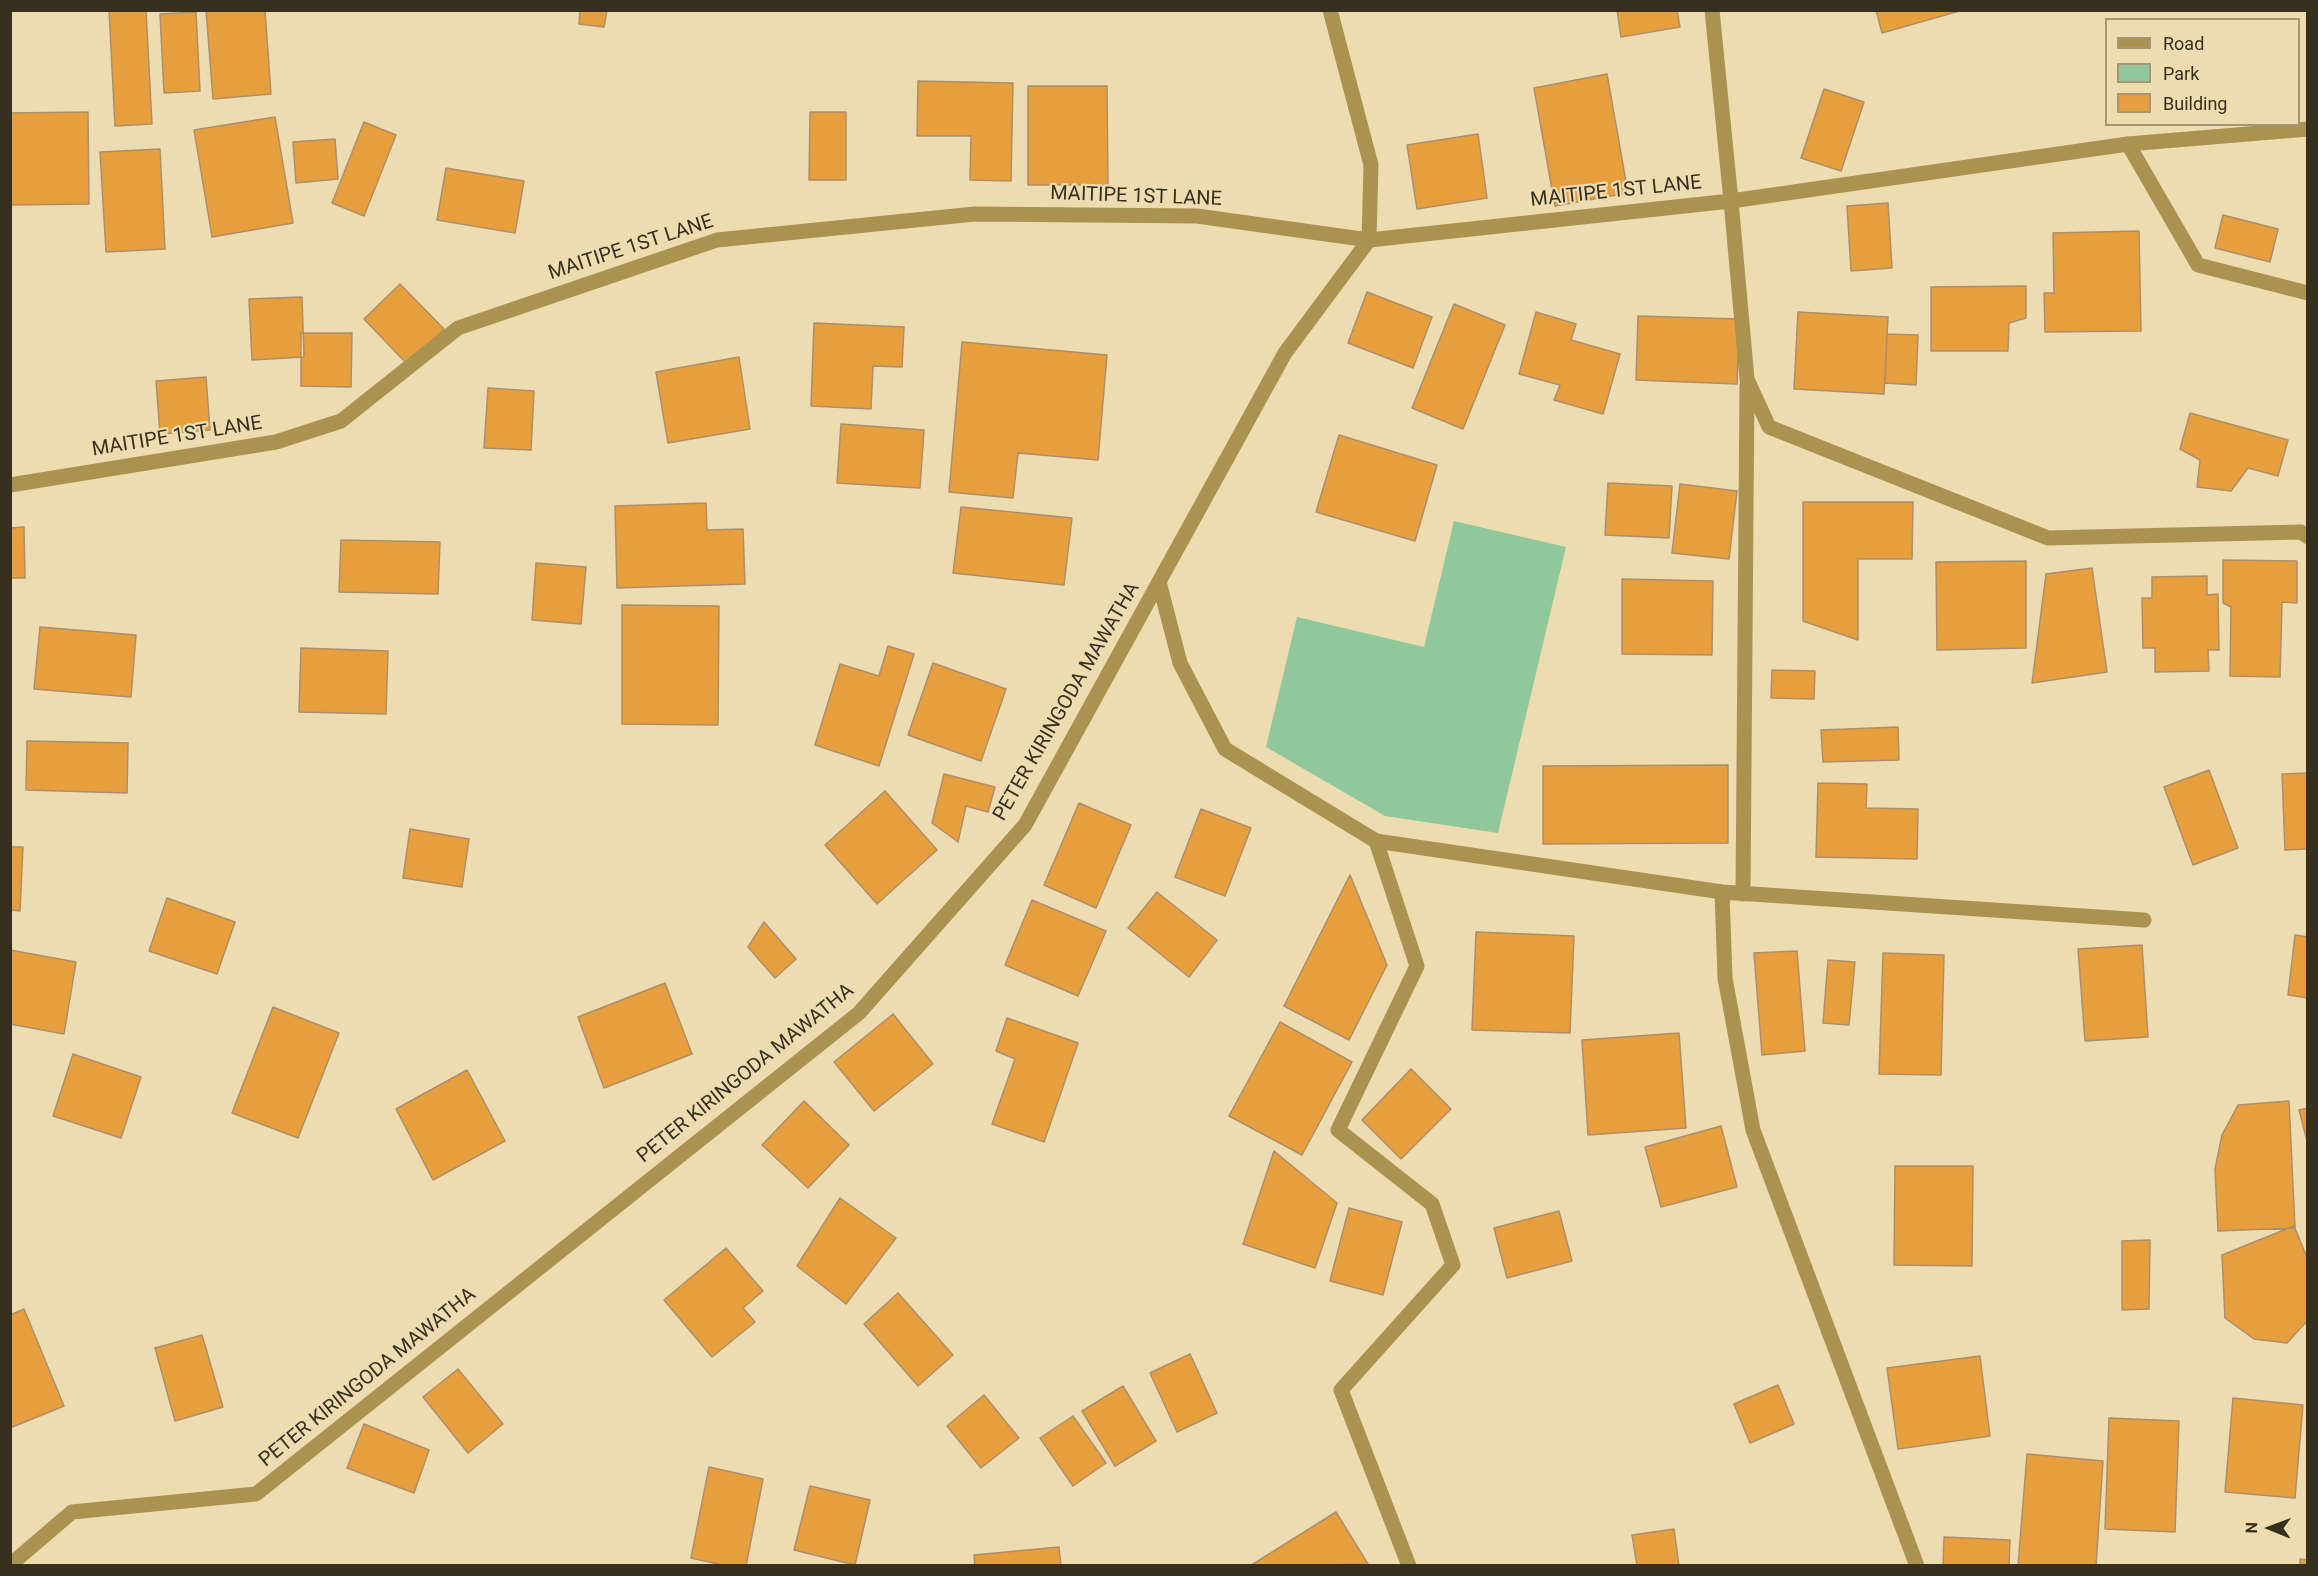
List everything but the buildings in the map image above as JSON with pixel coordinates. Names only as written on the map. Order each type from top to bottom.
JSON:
[{"type":"street","points":[[1330,10],[1371,165],[1369,240]]},
{"type":"street","points":[[1712,10],[1747,379],[1743,894]]},
{"type":"street","name":"MAITIPE 1ST LANE","points":[[10,485],[276,442],[341,421],[458,328],[717,240],[975,214],[1197,216],[1369,240],[1731,201],[2128,144],[2307,129]]},
{"type":"street","points":[[2128,144],[2198,265],[2307,293]]},
{"type":"street","name":"PETER KIRINGODA MAWATHA","points":[[10,1565],[72,1512],[256,1494],[859,1013],[1025,825],[1285,353],[1369,240]]},
{"type":"street","points":[[1747,379],[1769,427],[2048,538],[2301,531],[2307,537]]},
{"type":"street","points":[[1159,582],[1180,663],[1225,748],[1376,841],[1722,892],[2144,920]]},
{"type":"street","points":[[1376,841],[1417,966],[1338,1130],[1432,1204],[1453,1265],[1341,1390],[1408,1566]]},
{"type":"street","points":[[1722,892],[1725,978],[1753,1130],[1917,1566]]},
{"type":"green space","points":[[1454,521],[1566,547],[1498,833],[1385,816],[1266,747],[1297,617],[1424,647]]}]
